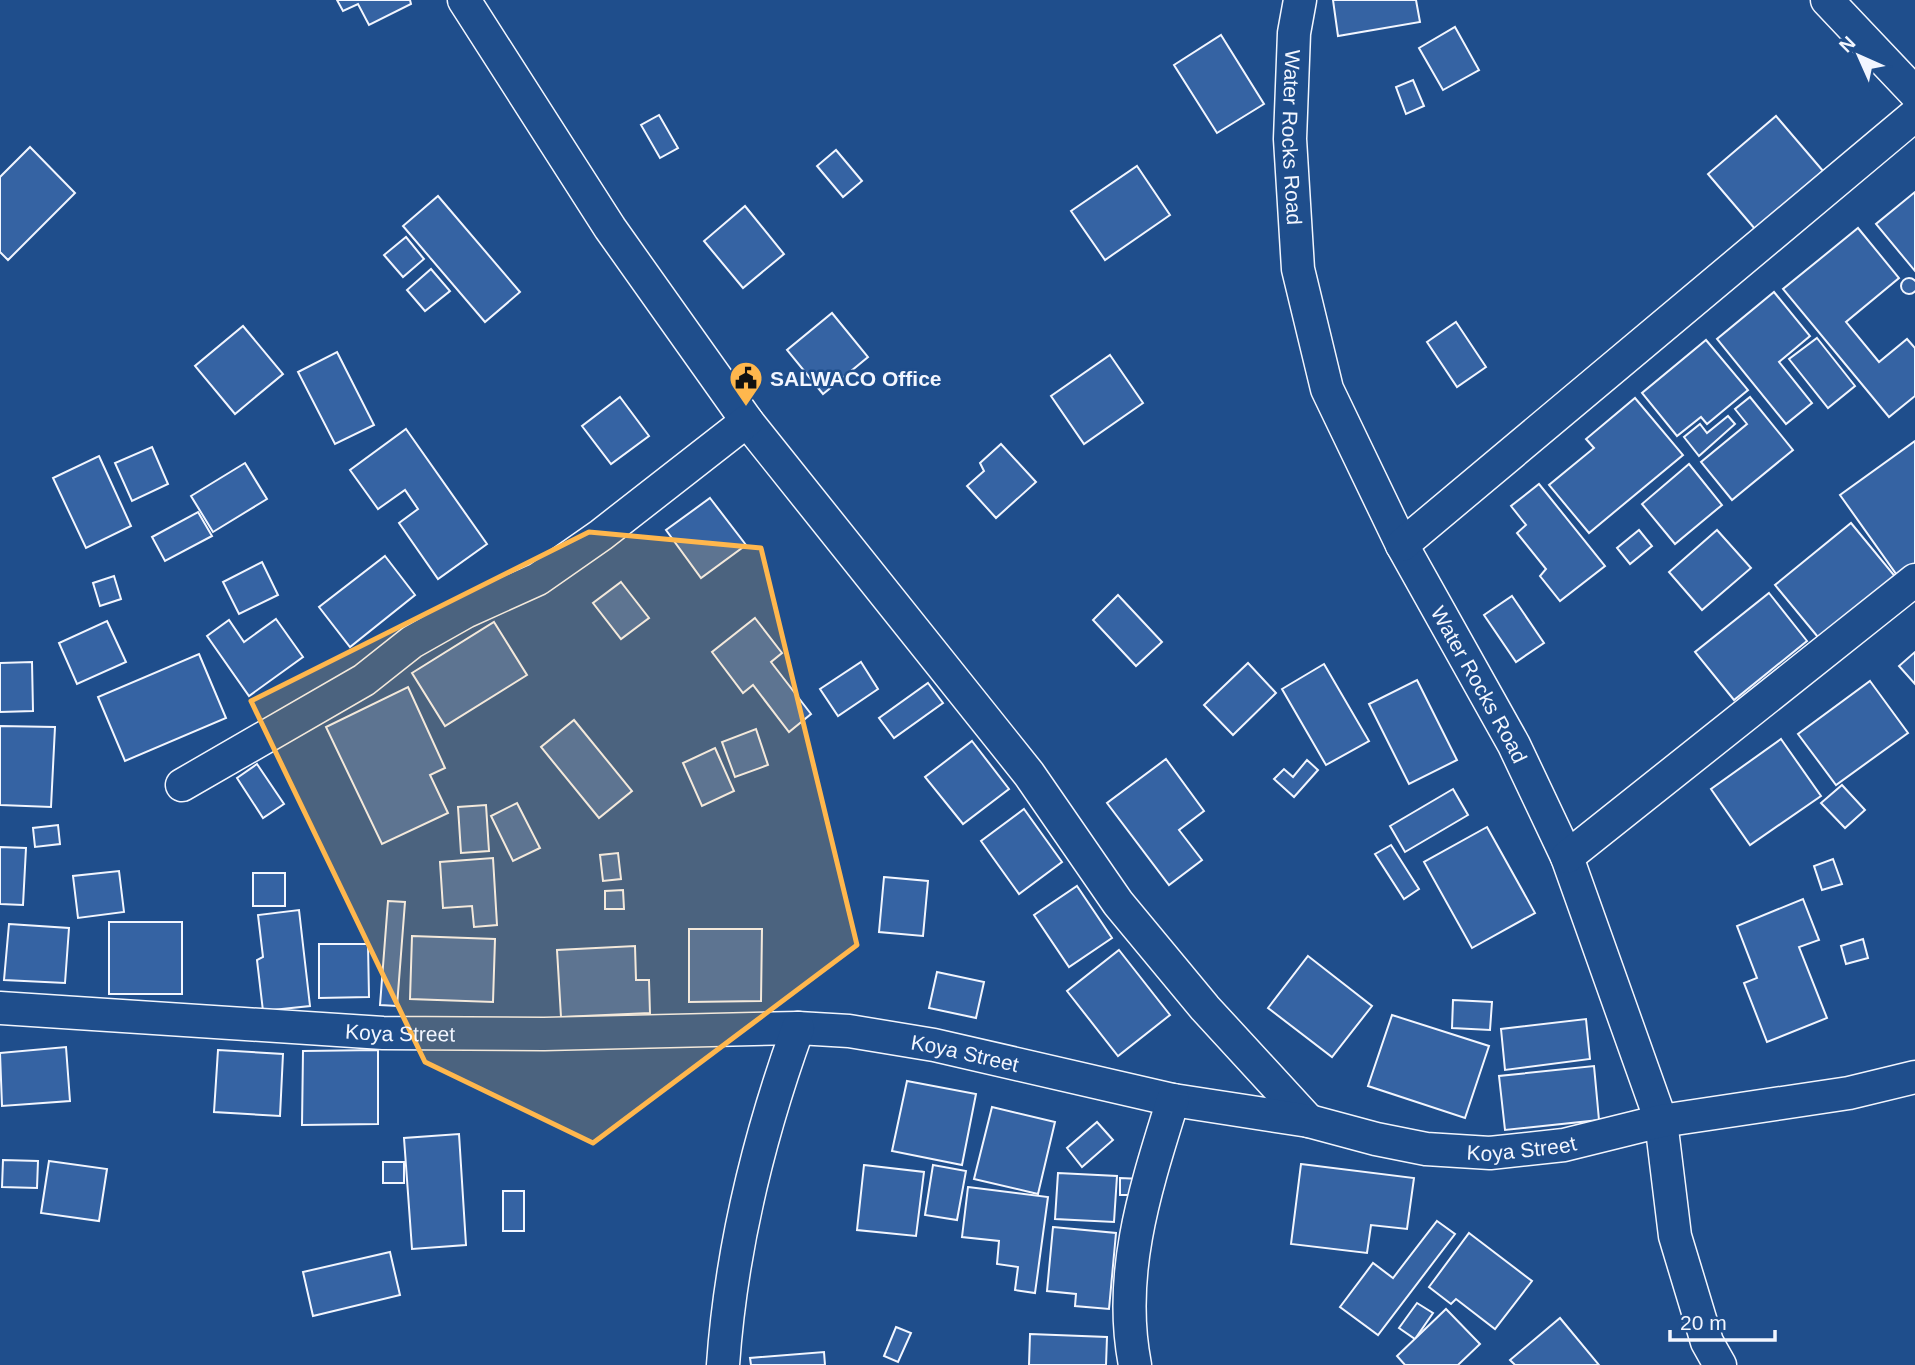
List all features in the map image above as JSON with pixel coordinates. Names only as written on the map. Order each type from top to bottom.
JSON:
[{"type":"street","points":[[464,0],[610,228],[747,421],[1029,774],[1118,903],[1205,1008],[1309,1121]]},
{"type":"street","name":"Water Rocks Road","points":[[1300,0],[1294,33],[1290,139],[1298,269],[1326,389],[1402,545],[1514,746],[1567,857],[1661,1121],[1675,1236],[1707,1342],[1720,1365]]},
{"type":"street","points":[[1827,0],[1915,93]]},
{"type":"street","points":[[1402,545],[1915,115]]},
{"type":"street","points":[[181,785],[364,680],[423,636],[464,612],[538,579],[601,536],[747,421]]},
{"type":"street","points":[[1567,857],[1915,580]]},
{"type":"street","name":"Koya Street","points":[[0,1007],[383,1033],[544,1034],[798,1028],[849,1031],[934,1045],[1173,1100],[1309,1121],[1426,1149],[1490,1153],[1564,1145],[1661,1121],[1849,1094],[1915,1077]]},
{"type":"street","points":[[723,1365],[726,1324],[746,1203],[777,1086],[798,1028]]},
{"type":"street","points":[[1135,1365],[1127,1292],[1140,1204],[1173,1100]]},
{"type":"highlighted area","points":[[589,532],[761,548],[857,945],[593,1143],[425,1062],[251,701]]},
{"type":"building","points":[[337,0],[410,0],[411,4],[369,25],[358,4],[343,11]]},
{"type":"building","points":[[1333,0],[1416,0],[1420,22],[1338,36]]},
{"type":"building","points":[[1455,27],[1479,70],[1443,90],[1419,48]]},
{"type":"building","points":[[1221,35],[1264,104],[1217,133],[1174,65]]},
{"type":"building","points":[[1413,80],[1424,106],[1406,114],[1396,87]]},
{"type":"building","points":[[659,115],[678,148],[660,158],[641,125]]},
{"type":"building","points":[[1776,116],[1823,171],[1755,229],[1708,174]]},
{"type":"building","points":[[30,147],[75,193],[8,260],[0,252],[0,177]]},
{"type":"building","points":[[836,150],[862,181],[843,197],[817,166]]},
{"type":"building","points":[[1137,166],[1170,215],[1105,260],[1071,211]]},
{"type":"building","points":[[1915,192],[1915,271],[1876,224]]},
{"type":"building","points":[[438,196],[520,292],[485,322],[403,226]]},
{"type":"building","points":[[745,206],[784,254],[743,288],[704,241]]},
{"type":"building","points":[[1858,228],[1899,278],[1846,322],[1879,362],[1907,339],[1915,348],[1915,396],[1889,417],[1783,289]]},
{"type":"building","points":[[406,237],[424,259],[403,277],[384,255]]},
{"type":"building","points":[[431,269],[450,291],[425,311],[407,290]]},
{"type":"building","points":[[1909,278],[1917,286],[1909,294],[1901,286]]},
{"type":"building","points":[[1774,292],[1810,336],[1779,362],[1812,403],[1786,424],[1717,339]]},
{"type":"building","points":[[832,313],[868,357],[823,394],[787,350]]},
{"type":"building","points":[[1456,322],[1486,367],[1457,387],[1427,342]]},
{"type":"building","points":[[243,326],[283,374],[235,414],[195,366]]},
{"type":"building","points":[[1817,338],[1855,386],[1828,408],[1789,359]]},
{"type":"building","points":[[1706,340],[1748,390],[1707,424],[1701,417],[1677,436],[1642,393]]},
{"type":"building","points":[[337,352],[374,425],[335,444],[298,372]]},
{"type":"building","points":[[1110,355],[1143,403],[1084,444],[1051,396]]},
{"type":"building","points":[[620,397],[649,436],[611,464],[582,426]]},
{"type":"building","points":[[1750,397],[1793,450],[1732,500],[1701,462],[1747,424],[1735,409]]},
{"type":"building","points":[[1635,398],[1683,455],[1589,533],[1549,485],[1594,448],[1586,439]]},
{"type":"building","points":[[1728,416],[1735,424],[1699,456],[1684,437],[1700,424],[1707,433]]},
{"type":"building","points":[[406,429],[487,544],[438,579],[399,523],[418,509],[405,490],[378,509],[350,470]]},
{"type":"building","points":[[1915,441],[1915,567],[1899,578],[1840,495]]},
{"type":"building","points":[[1001,444],[1036,482],[996,518],[967,486],[984,471],[980,463]]},
{"type":"building","points":[[152,447],[168,484],[132,501],[115,463]]},
{"type":"building","points":[[99,456],[131,526],[86,548],[53,478]]},
{"type":"building","points":[[245,463],[267,499],[213,532],[191,496]]},
{"type":"building","points":[[1689,464],[1722,505],[1675,544],[1642,504]]},
{"type":"building","points":[[1539,484],[1605,566],[1560,601],[1540,576],[1546,569],[1517,533],[1526,525],[1511,506]]},
{"type":"building","points":[[710,498],[746,545],[701,578],[666,530]]},
{"type":"building","points":[[198,512],[212,536],[165,561],[152,537]]},
{"type":"building","points":[[1851,523],[1898,580],[1822,642],[1775,585]]},
{"type":"building","points":[[1639,530],[1652,546],[1630,564],[1617,548]]},
{"type":"building","points":[[1717,530],[1751,568],[1702,610],[1669,572]]},
{"type":"building","points":[[385,556],[415,595],[350,647],[319,607]]},
{"type":"building","points":[[262,562],[278,595],[239,614],[223,582]]},
{"type":"building","points":[[114,576],[121,599],[100,606],[93,583]]},
{"type":"building","points":[[621,582],[649,618],[621,639],[593,603]]},
{"type":"building","points":[[1769,593],[1807,641],[1734,700],[1695,652]]},
{"type":"building","points":[[1118,595],[1162,642],[1136,666],[1093,620]]},
{"type":"building","points":[[1512,596],[1544,643],[1516,662],[1484,615]]},
{"type":"building","points":[[755,618],[782,653],[771,662],[811,714],[789,732],[753,685],[743,693],[712,652]]},
{"type":"building","points":[[276,619],[303,657],[249,696],[207,636],[229,620],[244,642]]},
{"type":"building","points":[[107,621],[126,662],[77,684],[59,643]]},
{"type":"building","points":[[494,622],[527,675],[445,726],[412,673]]},
{"type":"building","points":[[1915,652],[1915,684],[1899,666]]},
{"type":"building","points":[[199,654],[226,718],[125,761],[98,697]]},
{"type":"building","points":[[32,662],[33,711],[0,712],[0,663]]},
{"type":"building","points":[[861,662],[878,689],[838,716],[820,689]]},
{"type":"building","points":[[1248,663],[1276,693],[1233,735],[1204,705]]},
{"type":"building","points":[[1324,664],[1369,741],[1326,765],[1282,689]]},
{"type":"building","points":[[1417,680],[1457,760],[1409,784],[1369,704]]},
{"type":"building","points":[[1870,681],[1908,733],[1836,785],[1798,734]]},
{"type":"building","points":[[928,683],[943,703],[894,738],[879,718]]},
{"type":"building","points":[[408,687],[445,768],[430,775],[448,813],[382,844],[326,727]]},
{"type":"building","points":[[574,720],[632,791],[599,818],[541,747]]},
{"type":"building","points":[[0,726],[55,727],[51,807],[0,805]]},
{"type":"building","points":[[756,729],[768,765],[735,777],[722,742]]},
{"type":"building","points":[[1781,739],[1821,796],[1750,845],[1711,789]]},
{"type":"building","points":[[972,741],[1009,789],[963,824],[925,777]]},
{"type":"building","points":[[715,748],[734,791],[702,806],[683,763]]},
{"type":"building","points":[[1166,759],[1204,811],[1179,830],[1202,860],[1169,885],[1107,803]]},
{"type":"building","points":[[1307,760],[1318,770],[1294,797],[1274,779],[1284,769],[1293,777]]},
{"type":"building","points":[[257,764],[284,804],[263,818],[237,778]]},
{"type":"building","points":[[1842,785],[1865,810],[1845,828],[1821,803]]},
{"type":"building","points":[[1453,789],[1468,815],[1405,852],[1390,826]]},
{"type":"building","points":[[517,803],[540,848],[513,861],[491,816]]},
{"type":"building","points":[[486,805],[489,851],[461,853],[458,807]]},
{"type":"building","points":[[1024,809],[1062,862],[1019,894],[981,841]]},
{"type":"building","points":[[58,825],[60,844],[35,847],[33,828]]},
{"type":"building","points":[[1487,827],[1535,913],[1472,948],[1424,862]]},
{"type":"building","points":[[1391,845],[1419,889],[1404,899],[1375,854]]},
{"type":"building","points":[[0,847],[26,848],[23,905],[0,904]]},
{"type":"building","points":[[618,853],[621,879],[603,881],[600,855]]},
{"type":"building","points":[[493,858],[497,925],[474,927],[472,906],[443,908],[440,862]]},
{"type":"building","points":[[1833,859],[1842,884],[1822,890],[1814,866]]},
{"type":"building","points":[[119,871],[124,912],[78,918],[73,876]]},
{"type":"building","points":[[253,873],[285,873],[285,906],[253,906]]},
{"type":"building","points":[[884,877],[928,881],[923,936],[879,932]]},
{"type":"building","points":[[1077,886],[1112,938],[1069,967],[1034,915]]},
{"type":"building","points":[[623,890],[624,909],[605,909],[605,891]]},
{"type":"building","points":[[1803,899],[1819,940],[1799,947],[1827,1018],[1767,1042],[1744,983],[1757,978],[1737,926]]},
{"type":"building","points":[[388,901],[405,902],[397,1006],[380,1005]]},
{"type":"building","points":[[299,910],[310,1006],[263,1011],[257,960],[263,957],[258,915]]},
{"type":"building","points":[[109,922],[182,922],[182,994],[109,994]]},
{"type":"building","points":[[9,924],[69,928],[65,983],[4,980]]},
{"type":"building","points":[[689,929],[762,929],[761,1001],[689,1002]]},
{"type":"building","points":[[412,936],[495,939],[493,1002],[410,999]]},
{"type":"building","points":[[1863,939],[1868,958],[1846,964],[1841,946]]},
{"type":"building","points":[[319,944],[368,944],[369,997],[319,998]]},
{"type":"building","points":[[635,946],[636,980],[649,980],[650,1013],[561,1017],[557,950]]},
{"type":"building","points":[[1119,950],[1170,1015],[1118,1056],[1067,991]]},
{"type":"building","points":[[1308,956],[1372,1006],[1332,1057],[1268,1008]]},
{"type":"building","points":[[937,972],[984,982],[976,1018],[929,1008]]},
{"type":"building","points":[[1453,1000],[1492,1002],[1490,1030],[1452,1028]]},
{"type":"building","points":[[1392,1015],[1489,1046],[1465,1118],[1368,1086]]},
{"type":"building","points":[[1586,1019],[1590,1059],[1505,1070],[1501,1029]]},
{"type":"building","points":[[66,1047],[70,1101],[2,1106],[0,1053]]},
{"type":"building","points":[[218,1050],[283,1054],[280,1116],[214,1112]]},
{"type":"building","points":[[378,1050],[378,1124],[302,1125],[303,1051]]},
{"type":"building","points":[[1594,1066],[1599,1120],[1505,1130],[1499,1076]]},
{"type":"building","points":[[907,1081],[976,1094],[962,1165],[892,1151]]},
{"type":"building","points":[[992,1107],[1055,1122],[1038,1194],[974,1179]]},
{"type":"building","points":[[1097,1122],[1113,1140],[1082,1167],[1067,1148]]},
{"type":"building","points":[[459,1134],[466,1245],[412,1249],[404,1138]]},
{"type":"building","points":[[3,1160],[38,1161],[37,1188],[2,1187]]},
{"type":"building","points":[[49,1161],[107,1169],[99,1221],[41,1213]]},
{"type":"building","points":[[383,1162],[404,1162],[404,1183],[383,1183]]},
{"type":"building","points":[[1301,1164],[1414,1178],[1407,1229],[1371,1225],[1367,1253],[1291,1244]]},
{"type":"building","points":[[864,1165],[924,1172],[916,1236],[857,1230]]},
{"type":"building","points":[[933,1165],[966,1171],[957,1220],[925,1215]]},
{"type":"building","points":[[1058,1173],[1117,1176],[1114,1222],[1055,1219]]},
{"type":"building","points":[[1120,1178],[1141,1179],[1140,1195],[1120,1195]]},
{"type":"building","points":[[968,1187],[1048,1197],[1035,1293],[1015,1290],[1018,1267],[997,1264],[999,1241],[962,1237]]},
{"type":"building","points":[[503,1191],[524,1191],[524,1231],[503,1231]]},
{"type":"building","points":[[1437,1221],[1455,1234],[1378,1335],[1340,1307],[1373,1263],[1393,1278]]},
{"type":"building","points":[[1053,1227],[1116,1233],[1109,1309],[1075,1306],[1076,1294],[1047,1291]]},
{"type":"building","points":[[1469,1233],[1532,1281],[1495,1329],[1456,1299],[1451,1304],[1429,1287]]},
{"type":"building","points":[[390,1252],[400,1295],[313,1316],[303,1272]]},
{"type":"building","points":[[1417,1303],[1433,1313],[1415,1339],[1399,1328]]},
{"type":"building","points":[[1446,1309],[1480,1344],[1458,1365],[1405,1365],[1397,1356]]},
{"type":"building","points":[[1560,1318],[1599,1365],[1515,1365],[1510,1360]]},
{"type":"building","points":[[896,1327],[911,1333],[898,1362],[884,1356]]},
{"type":"building","points":[[1030,1334],[1107,1337],[1106,1365],[1029,1365]]},
{"type":"building","points":[[824,1352],[825,1365],[751,1365],[750,1358]]},
{"type":"place","name":"SALWACO Office","points":[[746,408]]}]
